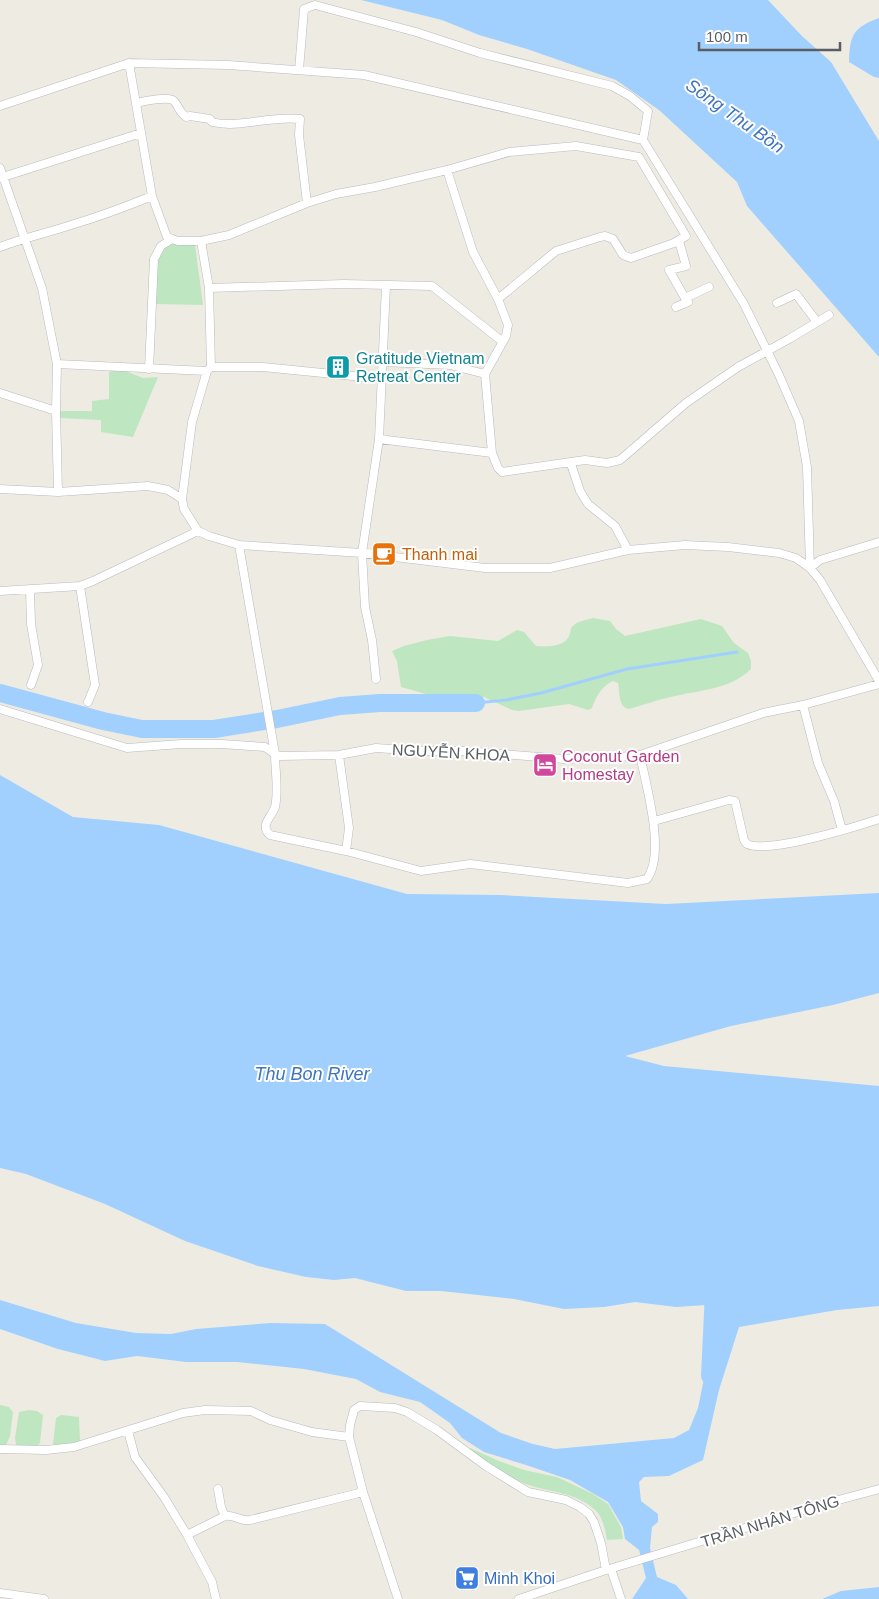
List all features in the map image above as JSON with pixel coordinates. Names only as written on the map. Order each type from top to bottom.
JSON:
[{"type":"street","points":[[299,70],[304,9],[315,5],[416,32],[480,53],[612,86],[630,96],[648,111],[643,140],[744,304],[799,421],[807,468],[810,568]]},
{"type":"street","points":[[129,63],[152,196],[167,237],[178,241],[201,241],[229,235],[307,203],[336,194],[447,170],[509,152],[576,146],[639,157],[686,236],[679,241],[631,258],[623,255],[613,239],[605,236],[556,251],[498,299]]},
{"type":"street","points":[[0,106],[129,63],[228,65],[364,75],[643,140]]},
{"type":"street","points":[[136,103],[165,98],[172,99],[178,110],[186,117],[210,119],[216,123],[231,124],[269,119],[300,119],[299,135],[307,203]]},
{"type":"street","points":[[2,177],[141,133]]},
{"type":"street","points":[[0,168],[42,288],[57,364],[58,492]]},
{"type":"street","points":[[447,170],[473,252],[498,299],[508,325],[503,342],[485,374],[492,453],[498,468],[502,472],[571,464],[585,460],[607,463],[620,460],[686,403],[738,367],[829,315]]},
{"type":"street","points":[[0,248],[24,238],[70,226],[152,196]]},
{"type":"street","points":[[148,370],[154,259],[161,246],[172,239]]},
{"type":"street","points":[[201,241],[209,288],[209,369],[192,422],[182,499],[184,509],[198,530],[209,536],[240,545],[362,553],[485,568],[550,568],[628,550],[685,545],[728,547],[779,553],[796,558],[810,568],[820,580],[879,682]]},
{"type":"street","points":[[676,307],[688,302],[669,270],[686,266],[679,241]]},
{"type":"street","points":[[209,288],[344,284],[432,286],[503,342]]},
{"type":"street","points":[[376,679],[372,640],[365,607],[362,553],[379,439],[386,286]]},
{"type":"street","points":[[685,298],[709,287]]},
{"type":"street","points":[[777,303],[796,294],[817,322]]},
{"type":"street","points":[[384,362],[450,365],[485,374]]},
{"type":"street","points":[[57,364],[148,370],[263,367],[383,379]]},
{"type":"street","points":[[0,393],[56,411]]},
{"type":"street","points":[[379,439],[492,453]]},
{"type":"street","points":[[571,464],[580,491],[588,504],[615,526],[628,550]]},
{"type":"street","points":[[0,489],[58,492],[148,486],[168,490],[182,499]]},
{"type":"street","points":[[0,590],[80,586],[198,530]]},
{"type":"street","points":[[810,568],[820,560],[879,542]]},
{"type":"street","points":[[240,545],[272,734],[276,800],[273,812],[267,820],[265,827],[270,835],[346,851],[422,871],[470,864],[628,882],[647,879],[651,874],[654,863],[654,821],[640,755]]},
{"type":"street","points":[[80,586],[95,684],[88,702]]},
{"type":"street","points":[[30,589],[31,624],[38,665],[31,685]]},
{"type":"street","name":"NGUYỄN KHOA","points":[[0,708],[127,748],[181,744],[222,744],[265,747],[274,754],[287,757],[339,756],[376,748],[465,751],[564,759],[611,758],[640,755],[763,713],[803,705],[879,682]]},
{"type":"street","points":[[803,705],[818,763],[834,801],[842,830]]},
{"type":"street","points":[[339,756],[349,828],[346,851]]},
{"type":"street","points":[[654,821],[729,800],[735,801],[744,840],[750,846],[805,841],[879,820]]},
{"type":"street","points":[[398,1599],[363,1492],[349,1437],[354,1410],[360,1406],[395,1408],[408,1412],[438,1430],[486,1466],[528,1492],[566,1500],[580,1507],[589,1514],[594,1522],[608,1569],[621,1599]]},
{"type":"street","points":[[0,1449],[46,1450],[74,1447],[128,1431],[147,1423],[183,1413],[205,1410],[251,1411],[270,1420],[312,1432],[349,1437]]},
{"type":"street","points":[[128,1431],[135,1457],[164,1497],[188,1535],[212,1582],[216,1599]]},
{"type":"street","points":[[218,1489],[221,1508],[225,1516]]},
{"type":"street","name":"TRẦN NHÂN TÔNG","points":[[519,1599],[608,1569],[879,1489]]},
{"type":"street","points":[[188,1535],[225,1516],[230,1515],[244,1521],[250,1520],[363,1492]]},
{"type":"street","points":[[0,1593],[44,1599]]},
{"type":"green space","points":[[168,242],[195,245],[203,305],[154,304],[154,259]]},
{"type":"green space","points":[[118,368],[143,378],[158,377],[133,437],[101,432],[101,420],[59,418],[56,411],[92,411],[92,401],[109,399],[109,372]]},
{"type":"green space","points":[[593,618],[610,621],[625,636],[701,619],[722,626],[734,643],[748,653],[751,669],[743,676],[724,685],[666,698],[629,709],[625,708],[621,703],[618,683],[613,681],[603,689],[592,708],[588,710],[569,704],[519,711],[512,710],[484,697],[440,698],[401,687],[397,661],[392,651],[404,646],[450,636],[498,641],[517,630],[524,632],[536,646],[555,646],[567,640],[571,628],[576,624]]},
{"type":"green space","points":[[0,1405],[9,1407],[13,1412],[10,1436],[6,1445],[0,1445]]},
{"type":"green space","points":[[37,1411],[43,1415],[40,1443],[32,1448],[16,1445],[15,1438],[19,1412]]},
{"type":"green space","points":[[61,1415],[79,1417],[79,1444],[57,1447],[53,1444],[56,1418]]},
{"type":"green space","points":[[470,1448],[524,1470],[557,1477],[593,1494],[608,1504],[621,1527],[623,1539],[607,1540],[600,1515],[580,1499],[529,1485],[512,1478],[465,1450]]},
{"type":"water","name":"Sông Thu Bồn","points":[[361,0],[768,0],[802,36],[831,62],[879,141],[879,357],[747,206],[737,182],[659,110],[616,80],[527,49],[479,35],[442,20]]},
{"type":"water","points":[[879,18],[879,78],[849,62],[850,45],[855,33],[863,25]]},
{"type":"water","name":"Thu Bon River","points":[[0,775],[73,817],[159,825],[407,894],[500,895],[666,904],[879,893],[879,993],[833,1005],[731,1026],[625,1056],[664,1066],[879,1086],[879,1306],[837,1310],[739,1327],[719,1390],[703,1460],[669,1476],[644,1477],[639,1482],[641,1501],[658,1514],[658,1522],[652,1527],[650,1548],[657,1577],[676,1585],[688,1599],[632,1599],[646,1578],[639,1550],[625,1539],[623,1527],[608,1502],[570,1480],[484,1452],[462,1438],[450,1423],[420,1402],[380,1392],[356,1379],[304,1369],[237,1362],[186,1362],[137,1356],[105,1361],[58,1349],[0,1329],[0,1300],[76,1323],[136,1333],[171,1334],[196,1329],[271,1323],[325,1324],[501,1433],[555,1449],[674,1438],[689,1430],[698,1408],[707,1364],[720,1333],[718,1321],[706,1305],[676,1307],[635,1302],[604,1307],[564,1309],[514,1299],[441,1291],[406,1291],[355,1278],[334,1280],[306,1277],[258,1266],[185,1241],[105,1204],[26,1174],[0,1168]]},
{"type":"water","points":[[879,1587],[879,1599],[822,1599],[841,1591]]},
{"type":"waterway","points":[[476,703],[506,700],[541,693],[627,669],[737,652]]},
{"type":"waterway","points":[[0,693],[103,721],[142,729],[214,729],[340,706],[380,703],[476,703]]},
{"type":"waterway","points":[[710,1376],[714,1292]]},
{"type":"place","name":"Gratitude Vietnam Retreat Center","points":[[338,367]]},
{"type":"place","name":"Thanh mai","points":[[384,554]]},
{"type":"place","name":"Coconut Garden Homestay","points":[[545,765]]},
{"type":"place","name":"Minh Khoi","points":[[467,1578]]}]
